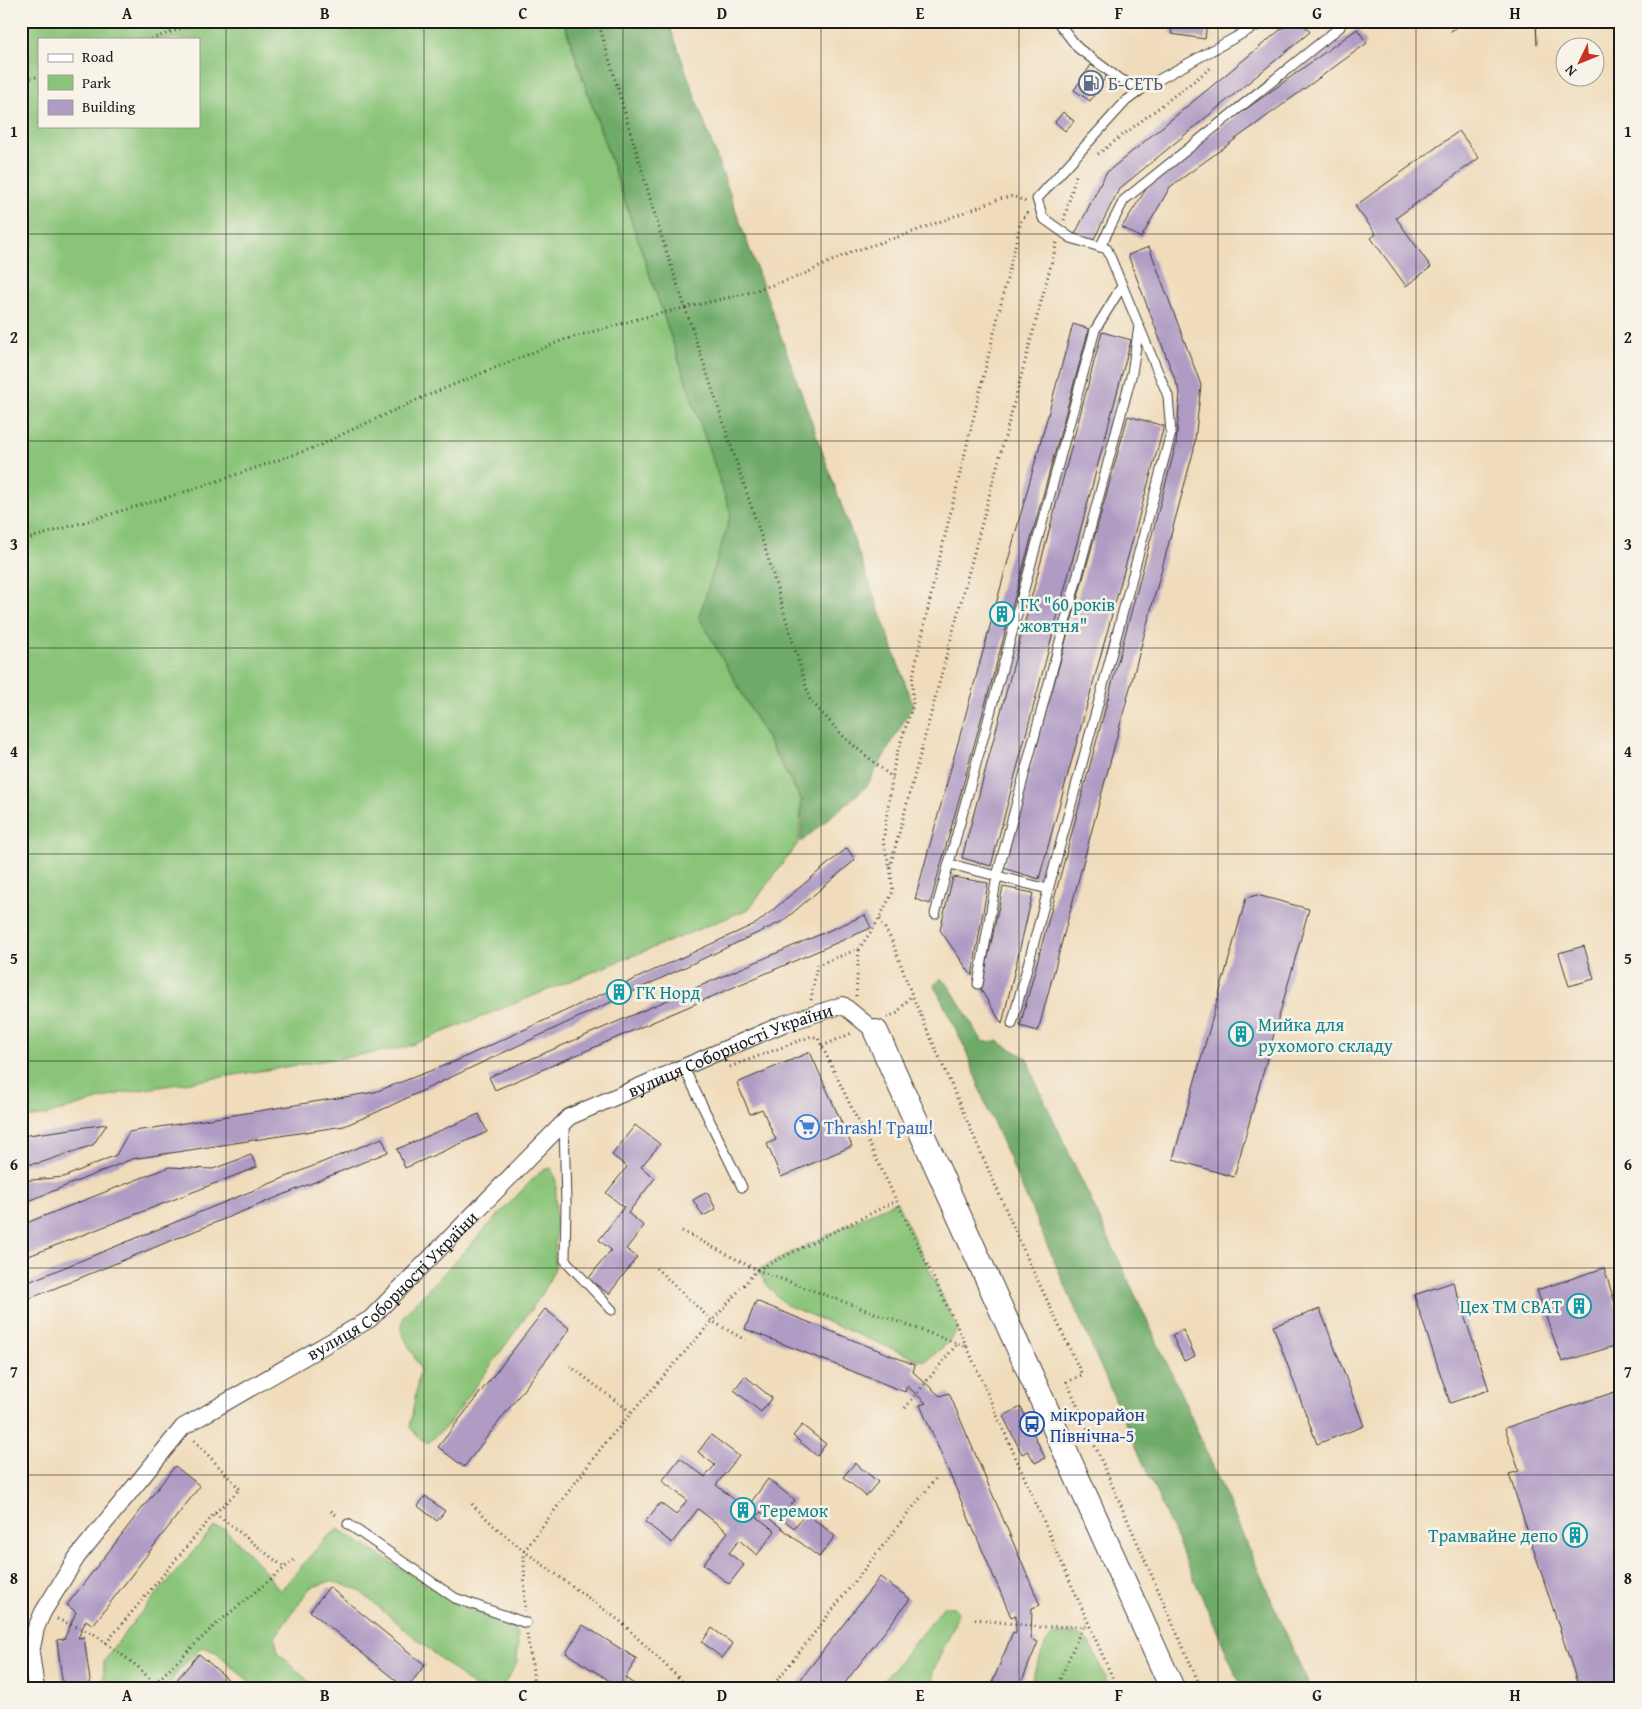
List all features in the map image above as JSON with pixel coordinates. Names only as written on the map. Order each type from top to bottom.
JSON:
[{"type":"street","name":"вулиця Соборності України","points":[[183,1427],[370,1319],[569,1117],[783,1024],[843,1005],[876,1032],[1172,1688]]},
{"type":"street","points":[[36,1688],[30,1653],[36,1628],[44,1612],[77,1557],[183,1427]]},
{"type":"lane","points":[[1057,21],[1078,48],[1118,78],[1142,89]]},
{"type":"lane","points":[[1012,1024],[1171,433],[1168,396],[1107,249],[1071,238],[1043,218],[1037,199],[1126,101],[1142,89],[1266,21]]},
{"type":"lane","points":[[1100,247],[1124,200],[1340,27]]},
{"type":"lane","points":[[935,914],[1095,330],[1122,286]]},
{"type":"lane","points":[[978,984],[997,876],[1132,373],[1139,326]]},
{"type":"lane","points":[[950,864],[1048,889]]},
{"type":"lane","points":[[684,1066],[742,1187]]},
{"type":"lane","points":[[564,1122],[566,1204],[564,1260],[612,1310]]},
{"type":"lane","points":[[348,1524],[455,1598],[526,1622]]},
{"type":"path","points":[[155,38],[203,21]]},
{"type":"path","points":[[598,21],[660,232],[765,548],[810,700],[846,739],[893,778]]},
{"type":"path","points":[[1094,156],[1217,62]]},
{"type":"path","points":[[21,82],[38,76]]},
{"type":"path","points":[[890,867],[1078,168]]},
{"type":"path","points":[[21,541],[191,490],[320,446],[419,399],[563,340],[645,317],[748,293],[800,276],[851,252],[910,233],[999,199],[1013,196],[1026,202],[1030,212],[1021,221],[912,680],[913,705],[895,760],[883,842],[890,867],[893,891],[880,918],[858,949],[855,1015]]},
{"type":"path","points":[[1053,236],[1058,240]]},
{"type":"path","points":[[880,918],[892,941],[912,995],[1020,1242],[1082,1375],[1067,1382],[1201,1688]]},
{"type":"path","points":[[808,1016],[817,965],[858,949]]},
{"type":"path","points":[[691,1082],[812,1036],[818,1038],[967,1347],[1117,1688]]},
{"type":"path","points":[[533,1688],[533,1671],[526,1622],[524,1551],[605,1443],[757,1270],[896,1201]]},
{"type":"path","points":[[682,1231],[757,1270],[967,1347]]},
{"type":"path","points":[[656,1268],[712,1321],[745,1340]]},
{"type":"path","points":[[905,1408],[958,1344]]},
{"type":"path","points":[[570,1366],[632,1413]]},
{"type":"path","points":[[106,1643],[215,1513],[240,1489],[183,1427]]},
{"type":"path","points":[[771,1688],[936,1478]]},
{"type":"path","points":[[472,1504],[494,1527],[524,1551],[620,1620],[689,1688]]},
{"type":"path","points":[[215,1513],[285,1568]]},
{"type":"path","points":[[155,1684],[214,1626],[294,1560]]},
{"type":"path","points":[[975,1619],[1040,1627],[1090,1626]]},
{"type":"path","points":[[70,1624],[94,1634],[138,1667],[159,1688]]},
{"type":"path","points":[[1056,1688],[1083,1626]]},
{"type":"green space","points":[[21,21],[563,21],[731,514],[699,617],[801,800],[799,842],[749,909],[404,1048],[122,1093],[42,1116],[21,1118]]},
{"type":"green space","points":[[564,21],[668,21],[913,705],[867,786],[801,842],[802,800],[699,617],[731,514]]},
{"type":"green space","points":[[941,978],[949,986],[983,1042],[997,1041],[1027,1058],[1034,1078],[1178,1387],[1310,1688],[1242,1688],[986,1106],[965,1048],[934,985]]},
{"type":"green space","points":[[551,1168],[556,1181],[555,1268],[543,1293],[448,1425],[428,1443],[419,1438],[410,1427],[420,1368],[401,1331],[404,1315],[542,1170]]},
{"type":"green space","points":[[896,1201],[958,1329],[946,1345],[924,1362],[786,1305],[770,1289],[757,1270]]},
{"type":"green space","points":[[214,1527],[225,1529],[259,1564],[280,1591],[324,1540],[338,1529],[463,1607],[513,1627],[518,1635],[517,1663],[502,1688],[474,1687],[357,1589],[331,1581],[310,1588],[275,1637],[278,1652],[315,1688],[256,1688],[216,1652],[202,1647],[178,1671],[166,1688],[103,1688],[104,1661],[129,1627]]},
{"type":"green space","points":[[944,1606],[954,1607],[958,1612],[953,1628],[933,1671],[933,1688],[878,1688]]},
{"type":"green space","points":[[1076,1633],[1090,1644],[1110,1688],[1028,1688],[1046,1642],[1054,1634]]},
{"type":"building","points":[[1173,21],[1207,21],[1205,39],[1171,34]]},
{"type":"building","points":[[1291,21],[1301,21],[1310,32],[1119,189],[1092,243],[1075,234],[1106,173]]},
{"type":"building","points":[[1357,29],[1367,43],[1170,187],[1141,238],[1122,227],[1155,175]]},
{"type":"building","name":"Б-СЕТЬ","points":[[1091,65],[1107,75],[1090,101],[1074,90]]},
{"type":"building","points":[[1063,112],[1074,121],[1065,131],[1055,122]]},
{"type":"building","points":[[1459,131],[1479,158],[1396,218],[1431,267],[1406,286],[1371,238],[1376,234],[1355,206]]},
{"type":"building","points":[[1149,247],[1201,385],[1194,449],[1038,1031],[1020,1026],[1176,445],[1180,393],[1128,255]]},
{"type":"building","name":"ГК \"60 років жовтня\"","points":[[1073,324],[1089,329],[930,904],[915,899]]},
{"type":"building","points":[[1102,332],[1131,340],[991,866],[962,858]]},
{"type":"building","points":[[1128,416],[1164,426],[1039,879],[1003,868]]},
{"type":"building","name":"ГК Норд","points":[[847,848],[855,860],[783,921],[375,1113],[344,1126],[132,1159],[21,1204],[21,1181],[64,1177],[116,1155],[129,1132],[375,1092],[456,1061],[757,923]]},
{"type":"building","points":[[953,877],[988,883],[972,976],[940,930]]},
{"type":"building","points":[[1003,887],[1033,893],[1002,1024],[981,990]]},
{"type":"building","name":"Мийка для рухомого складу","points":[[1257,895],[1309,909],[1234,1177],[1173,1159],[1246,898]]},
{"type":"building","points":[[865,915],[871,928],[495,1090],[489,1077]]},
{"type":"building","points":[[1584,946],[1594,979],[1569,986],[1559,953]]},
{"type":"building","name":"Thrash! Траш!","points":[[810,1052],[852,1146],[781,1177],[767,1144],[776,1140],[762,1109],[750,1114],[737,1083]]},
{"type":"building","points":[[479,1114],[487,1132],[405,1168],[397,1149]]},
{"type":"building","points":[[107,1124],[93,1145],[40,1163],[21,1165],[21,1136]]},
{"type":"building","points":[[635,1125],[660,1144],[641,1167],[655,1178],[628,1213],[644,1226],[626,1249],[637,1257],[609,1294],[588,1279],[611,1250],[599,1240],[624,1207],[606,1193],[627,1167],[612,1155]]},
{"type":"building","points":[[382,1138],[388,1152],[21,1302],[21,1285]]},
{"type":"building","points":[[251,1155],[257,1167],[21,1259],[21,1225],[169,1167],[213,1169]]},
{"type":"building","points":[[707,1192],[716,1209],[703,1216],[693,1200]]},
{"type":"building","name":"Цех ТМ СВАТ","points":[[1604,1268],[1621,1322],[1621,1344],[1562,1362],[1537,1290]]},
{"type":"building","points":[[1453,1282],[1489,1390],[1450,1403],[1414,1295]]},
{"type":"building","points":[[756,1301],[915,1365],[913,1372],[940,1396],[949,1393],[1040,1605],[1032,1608],[1031,1639],[1038,1642],[1019,1688],[990,1688],[1013,1632],[1016,1633],[1016,1615],[1011,1617],[920,1405],[926,1403],[907,1386],[905,1392],[745,1329]]},
{"type":"building","points":[[545,1309],[570,1329],[464,1467],[438,1447]]},
{"type":"building","points":[[1320,1309],[1364,1426],[1317,1444],[1273,1326]]},
{"type":"building","points":[[1183,1330],[1195,1356],[1184,1361],[1172,1335]]},
{"type":"building","points":[[745,1376],[772,1398],[761,1412],[734,1390]]},
{"type":"building","name":"Трамвайне депо","points":[[1621,1390],[1621,1688],[1579,1688],[1509,1474],[1519,1471],[1505,1428]]},
{"type":"building","points":[[1021,1407],[1045,1458],[1035,1463],[1028,1451],[1022,1454],[1003,1416]]},
{"type":"building","points":[[802,1425],[826,1444],[817,1456],[793,1436]]},
{"type":"building","name":"Теремок","points":[[711,1435],[739,1456],[716,1485],[746,1509],[768,1479],[795,1500],[781,1518],[794,1528],[806,1513],[835,1536],[819,1557],[761,1512],[757,1517],[775,1531],[757,1555],[739,1540],[729,1553],[744,1565],[729,1584],[703,1564],[728,1532],[698,1509],[672,1543],[645,1522],[660,1503],[676,1515],[687,1500],[662,1481],[680,1458],[705,1477],[715,1465],[698,1452]]},
{"type":"building","points":[[855,1463],[878,1482],[866,1496],[843,1477]]},
{"type":"building","points":[[175,1466],[200,1486],[93,1625],[86,1620],[78,1638],[84,1637],[91,1688],[63,1688],[57,1640],[64,1639],[76,1612],[67,1605]]},
{"type":"building","points":[[425,1496],[445,1511],[437,1521],[418,1506]]},
{"type":"building","points":[[880,1577],[910,1599],[841,1688],[794,1688]]},
{"type":"building","points":[[329,1587],[425,1665],[407,1688],[310,1611]]},
{"type":"building","points":[[583,1625],[637,1659],[625,1678],[640,1688],[621,1688],[566,1653]]},
{"type":"building","points":[[712,1628],[733,1644],[722,1658],[702,1642]]},
{"type":"building","points":[[199,1654],[238,1688],[179,1688],[174,1683]]},
{"type":"tram line","points":[[1451,31],[1467,21]]},
{"type":"tram line","points":[[1536,21],[1537,45]]},
{"type":"place","name":"Б-СЕТЬ","points":[[1091,83]]},
{"type":"place","name":"ГК \"60 років жовтня\"","points":[[1002,614]]},
{"type":"place","name":"ГК Норд","points":[[619,992]]},
{"type":"place","name":"Мийка для рухомого складу","points":[[1241,1034]]},
{"type":"place","name":"Thrash! Траш!","points":[[807,1127]]},
{"type":"place","name":"Цех ТМ СВАТ","points":[[1579,1306]]},
{"type":"place","name":"мікрорайон Північна-5","points":[[1032,1424]]},
{"type":"place","name":"Теремок","points":[[743,1510]]},
{"type":"place","name":"Трамвайне депо","points":[[1575,1535]]}]
